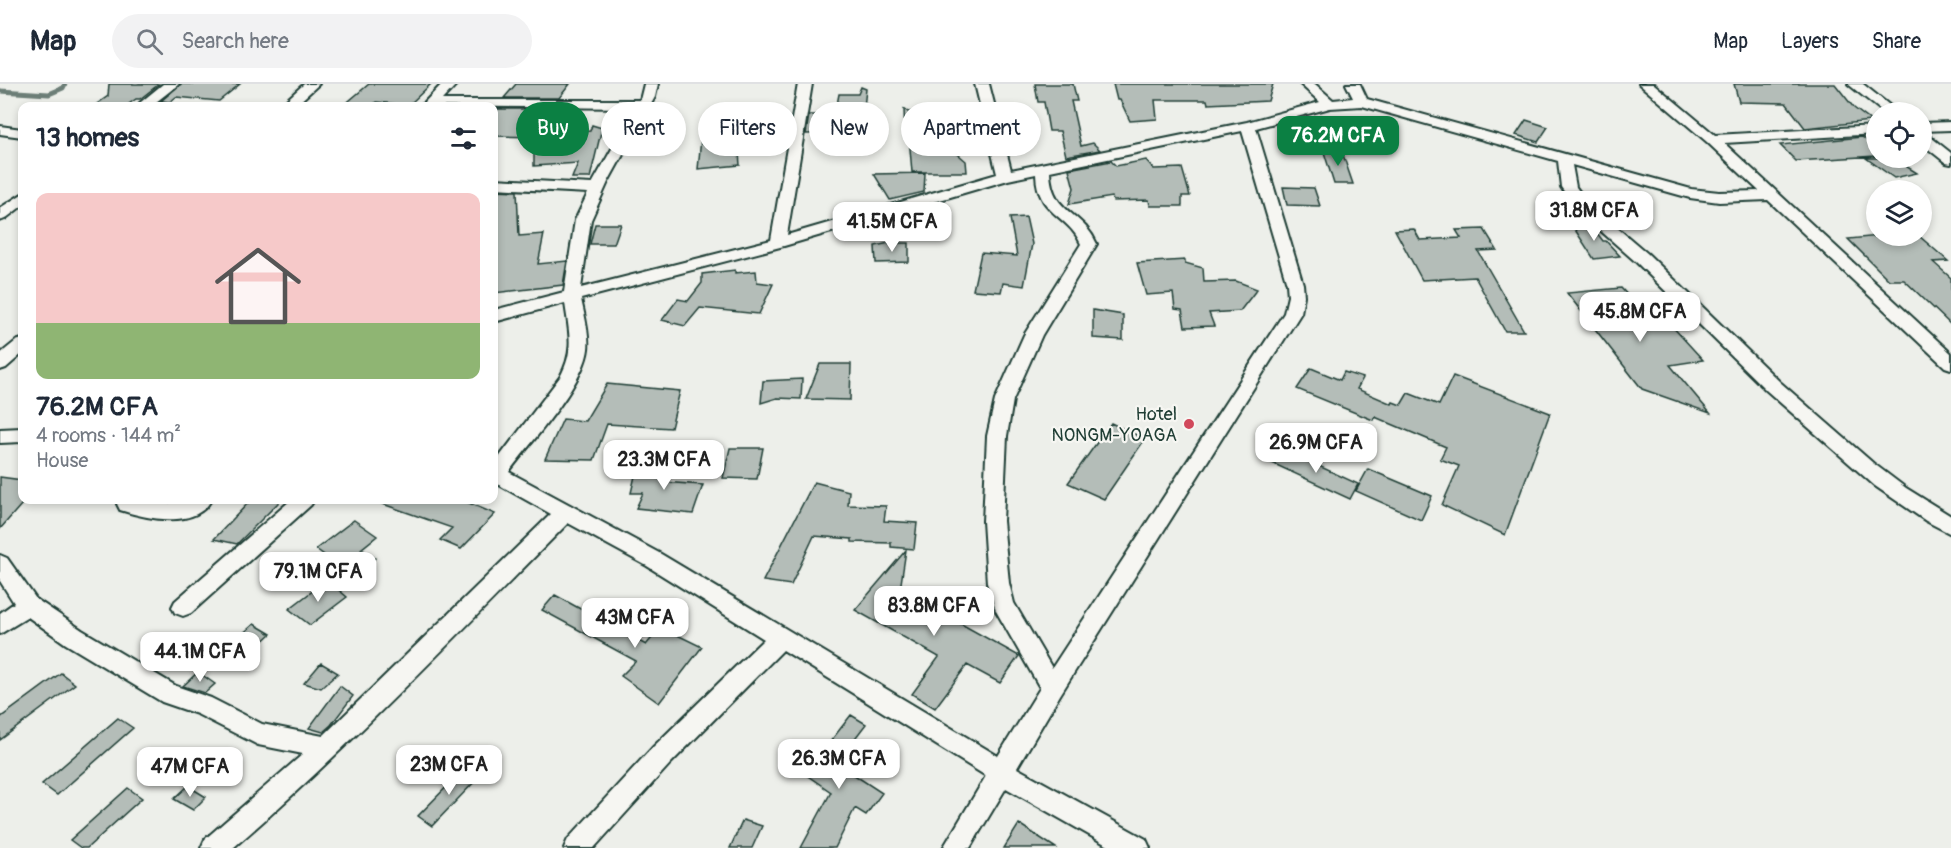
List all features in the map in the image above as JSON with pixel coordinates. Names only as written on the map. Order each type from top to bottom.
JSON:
[{"type":"street","points":[[148,102],[172,84]]},
{"type":"street","points":[[291,102],[312,84]]},
{"type":"street","points":[[432,102],[450,84]]},
{"type":"street","points":[[644,102],[651,84]]},
{"type":"street","points":[[777,243],[805,84]]},
{"type":"street","points":[[982,84],[1005,177]]},
{"type":"street","points":[[1307,84],[1330,104]]},
{"type":"street","points":[[1353,84],[1362,102]]},
{"type":"street","points":[[1646,84],[1712,139],[1951,363]]},
{"type":"street","points":[[1855,84],[1878,102]]},
{"type":"street","points":[[498,315],[777,243],[1005,177],[1248,126],[1330,104],[1362,102],[1690,193],[1719,197],[1772,195]]},
{"type":"street","points":[[498,105],[601,104]]},
{"type":"street","points":[[956,848],[1052,688],[1295,304],[1295,284],[1248,126]]},
{"type":"street","points":[[1932,127],[1951,126]]},
{"type":"street","points":[[0,130],[18,132]]},
{"type":"street","points":[[1712,139],[1866,131]]},
{"type":"street","points":[[1932,145],[1951,160]]},
{"type":"street","points":[[498,469],[567,381],[577,363],[580,346],[572,296],[583,220],[615,156]]},
{"type":"street","points":[[1565,158],[1564,174],[1567,184],[1587,212],[1632,248],[1753,370],[1843,448],[1915,506],[1951,526]]},
{"type":"street","points":[[1042,168],[1044,191],[1048,200],[1081,228],[1089,244],[1033,335],[1004,400],[997,436],[993,521],[998,584],[1004,605],[1052,688]]},
{"type":"street","points":[[498,183],[597,189]]},
{"type":"street","points":[[0,216],[18,202]]},
{"type":"street","points":[[0,364],[18,348]]},
{"type":"street","points":[[0,436],[18,435]]},
{"type":"street","points":[[498,475],[567,512],[781,637],[1003,773],[1137,848]]},
{"type":"street","points":[[127,504],[147,512],[172,512],[195,504]]},
{"type":"street","points":[[183,607],[299,504]]},
{"type":"street","points":[[214,848],[267,804],[328,748],[567,512]]},
{"type":"street","points":[[0,564],[28,605],[74,637],[170,696],[203,705],[258,734],[328,748]]},
{"type":"street","points":[[0,625],[28,605]]},
{"type":"street","points":[[577,848],[661,756],[781,637]]},
{"type":"building","points":[[109,84],[159,84],[140,99],[132,102],[100,102],[108,96]]},
{"type":"building","points":[[181,84],[240,84],[219,101],[176,97],[170,102],[161,101]]},
{"type":"building","points":[[369,84],[431,84],[412,102],[348,102]]},
{"type":"building","points":[[516,84],[570,84],[559,98],[504,98]]},
{"type":"building","points":[[1035,84],[1073,84],[1077,101],[1071,101],[1081,146],[1093,143],[1100,150],[1066,156],[1060,131],[1049,131],[1044,102],[1038,102]]},
{"type":"building","points":[[1113,84],[1273,84],[1268,101],[1208,104],[1207,100],[1155,100],[1157,119],[1130,121],[1120,100],[1117,100]]},
{"type":"building","points":[[1734,84],[1835,84],[1854,108],[1866,117],[1866,122],[1805,128],[1786,103],[1739,102]]},
{"type":"building","points":[[861,87],[866,89],[865,102],[837,102],[839,94],[858,94]]},
{"type":"building","points":[[498,109],[516,109],[516,136],[498,136]]},
{"type":"building","points":[[809,115],[809,134],[806,134]]},
{"type":"building","points":[[1526,120],[1548,127],[1538,142],[1516,135]]},
{"type":"building","points":[[592,125],[601,128],[590,178],[572,178],[578,163],[534,166],[534,156],[589,156],[589,131]]},
{"type":"building","points":[[1862,137],[1866,140],[1866,157],[1796,161],[1780,145]]},
{"type":"building","points":[[1323,149],[1341,149],[1353,184],[1334,184]]},
{"type":"building","points":[[699,156],[739,156],[740,165],[698,169]]},
{"type":"building","points":[[911,156],[960,156],[966,161],[967,172],[912,172]]},
{"type":"building","points":[[1146,160],[1154,169],[1182,168],[1190,196],[1182,196],[1182,206],[1150,206],[1149,200],[1113,201],[1112,197],[1069,204],[1074,188],[1069,169],[1111,161],[1116,166]]},
{"type":"building","points":[[1880,168],[1909,168],[1917,173],[1894,178]]},
{"type":"building","points":[[925,173],[924,192],[890,200],[874,174]]},
{"type":"building","points":[[1283,187],[1314,188],[1320,206],[1287,205]]},
{"type":"building","points":[[498,190],[517,191],[519,236],[544,234],[538,264],[567,261],[563,285],[498,293]]},
{"type":"building","points":[[1026,217],[1032,244],[1024,286],[1003,283],[1001,292],[973,290],[981,253],[1017,256],[1010,218]]},
{"type":"building","points":[[1568,219],[1594,229],[1603,241],[1606,241],[1620,256],[1594,259]]},
{"type":"building","points":[[595,224],[621,224],[614,244],[590,244]]},
{"type":"building","points":[[1414,229],[1420,240],[1461,238],[1456,230],[1484,229],[1497,250],[1478,251],[1524,331],[1505,331],[1475,277],[1422,280],[1395,230]]},
{"type":"building","points":[[1866,237],[1866,246],[1931,246],[1948,261],[1933,262],[1951,278],[1951,325],[1904,280],[1889,280],[1848,239]]},
{"type":"building","points":[[909,243],[909,262],[876,263],[875,246]]},
{"type":"building","points":[[1185,260],[1185,263],[1203,268],[1204,282],[1236,281],[1257,289],[1240,311],[1209,313],[1214,326],[1185,327],[1182,310],[1175,309],[1173,293],[1146,295],[1137,263]]},
{"type":"building","points":[[735,270],[735,273],[756,271],[757,282],[773,284],[759,314],[700,308],[685,326],[662,320],[678,299],[688,301],[702,283],[702,274]]},
{"type":"building","points":[[1621,288],[1657,327],[1671,325],[1703,360],[1670,365],[1710,413],[1642,389],[1567,293]]},
{"type":"building","points":[[1093,310],[1123,315],[1123,340],[1093,338]]},
{"type":"building","points":[[820,364],[851,364],[850,400],[806,399]]},
{"type":"building","points":[[1311,368],[1340,380],[1344,372],[1363,378],[1357,389],[1392,404],[1393,402],[1401,405],[1408,393],[1439,405],[1453,376],[1550,413],[1505,535],[1442,505],[1459,466],[1440,459],[1446,447],[1375,417],[1373,420],[1297,389]]},
{"type":"building","points":[[802,379],[801,399],[777,398],[761,403],[763,381]]},
{"type":"building","points":[[607,384],[680,391],[671,428],[607,424],[594,460],[545,459],[563,419],[585,421]]},
{"type":"building","points":[[1111,423],[1145,439],[1104,499],[1068,483]]},
{"type":"building","points":[[730,448],[763,448],[757,479],[723,478]]},
{"type":"building","points":[[1282,449],[1358,484],[1350,499],[1272,463]]},
{"type":"building","points":[[638,463],[667,463],[663,482],[703,485],[693,514],[636,508],[643,493],[631,493]]},
{"type":"building","points":[[1368,469],[1432,496],[1421,520],[1356,491]]},
{"type":"building","points":[[0,477],[18,479],[18,504],[22,504],[0,529]]},
{"type":"building","points":[[814,482],[849,491],[848,505],[886,506],[884,521],[917,523],[914,549],[891,547],[891,543],[852,542],[852,539],[814,536],[791,585],[763,581]]},
{"type":"building","points":[[247,504],[277,504],[237,544],[214,539]]},
{"type":"building","points":[[383,504],[471,504],[495,514],[461,549],[440,540],[452,528]]},
{"type":"building","points":[[354,520],[377,536],[361,549],[375,558],[353,576],[316,549]]},
{"type":"building","points":[[906,550],[900,590],[1019,656],[1000,683],[967,665],[935,708],[912,694],[939,657],[855,610]]},
{"type":"building","points":[[327,580],[347,597],[310,625],[289,609]]},
{"type":"building","points":[[555,595],[646,645],[661,627],[702,647],[659,703],[621,676],[636,661],[542,610]]},
{"type":"building","points":[[254,624],[271,634],[256,648],[239,637]]},
{"type":"building","points":[[321,663],[338,673],[321,688],[304,683]]},
{"type":"building","points":[[198,672],[215,684],[205,693],[183,686]]},
{"type":"building","points":[[61,673],[75,684],[0,740],[0,718]]},
{"type":"building","points":[[340,686],[353,696],[323,732],[309,728]]},
{"type":"building","points":[[851,715],[866,724],[836,763],[882,793],[866,815],[855,808],[835,848],[801,848],[831,792],[805,774]]},
{"type":"building","points":[[118,718],[133,728],[57,795],[42,784]]},
{"type":"building","points":[[467,766],[481,775],[432,826],[418,816]]},
{"type":"building","points":[[188,786],[206,797],[193,810],[174,799]]},
{"type":"building","points":[[128,788],[142,798],[87,848],[81,848],[70,840]]},
{"type":"building","points":[[743,820],[762,826],[752,848],[730,848]]},
{"type":"building","points":[[1019,824],[1056,848],[1004,848]]},
{"type":"waterway","points":[[0,91],[49,94],[63,88],[65,84]]},
{"type":"place","name":"Hotel NONGM-YOAGA","points":[[1189,424]]}]
